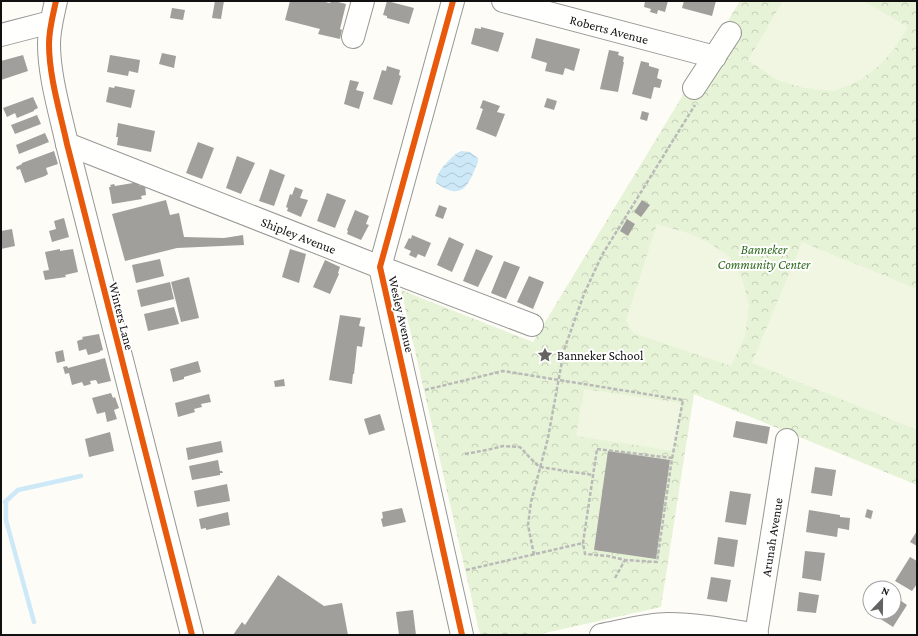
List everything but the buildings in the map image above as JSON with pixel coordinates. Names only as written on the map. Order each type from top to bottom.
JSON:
[{"type":"street","name":"Winters Lane","points":[[56,1],[51,22],[49,44],[53,81],[67,144],[192,635]]},
{"type":"street","points":[[353,37],[363,1]]},
{"type":"street","name":"Wesley Avenue","points":[[453,1],[380,267],[462,635]]},
{"type":"street","name":"Roberts Avenue","points":[[503,1],[715,57]]},
{"type":"street","points":[[1,35],[51,22]]},
{"type":"street","points":[[694,88],[730,33]]},
{"type":"street","name":"Shipley Avenue","points":[[67,144],[532,325]]},
{"type":"street","name":"Arunah Avenue","points":[[757,635],[787,440]]},
{"type":"street","points":[[601,635],[667,624],[699,626],[757,635]]},
{"type":"path","points":[[534,554],[528,525],[531,502],[548,438],[564,350],[584,294],[602,255],[698,99],[694,88]]},
{"type":"path","points":[[408,393],[503,372],[683,400],[672,460],[657,562],[625,560],[608,556],[585,554],[583,543],[597,449],[672,458],[672,460]]},
{"type":"path","points":[[465,454],[503,446],[520,447],[540,467],[593,476]]},
{"type":"path","points":[[448,574],[583,543]]},
{"type":"path","points":[[615,578],[625,560]]},
{"type":"green space","name":"Banneker Community Center","points":[[740,1],[917,1],[917,485],[694,394],[661,607],[536,635],[480,635],[401,290],[533,342]]},
{"type":"green space","points":[[783,1],[863,1],[908,27],[895,48],[879,66],[860,80],[835,91],[804,88],[777,80],[748,60]]},
{"type":"green space","points":[[657,224],[691,234],[706,241],[729,256],[742,278],[749,306],[745,336],[731,366],[633,333],[626,320]]},
{"type":"green space","points":[[802,242],[917,289],[917,430],[752,363]]},
{"type":"green space","points":[[584,389],[681,403],[674,451],[576,436]]},
{"type":"water","points":[[461,151],[470,152],[478,158],[478,162],[472,177],[464,188],[459,191],[445,189],[436,183],[438,174],[453,156]]},
{"type":"waterway","points":[[5,502],[18,490],[81,476]]},
{"type":"waterway","points":[[6,501],[6,520],[34,622]]},
{"type":"cycle path","points":[[56,1],[49,38],[49,56],[55,94],[192,635]]},
{"type":"cycle path","points":[[453,1],[380,267],[462,635]]},
{"type":"place","name":"Banneker School","points":[[545,355]]}]
